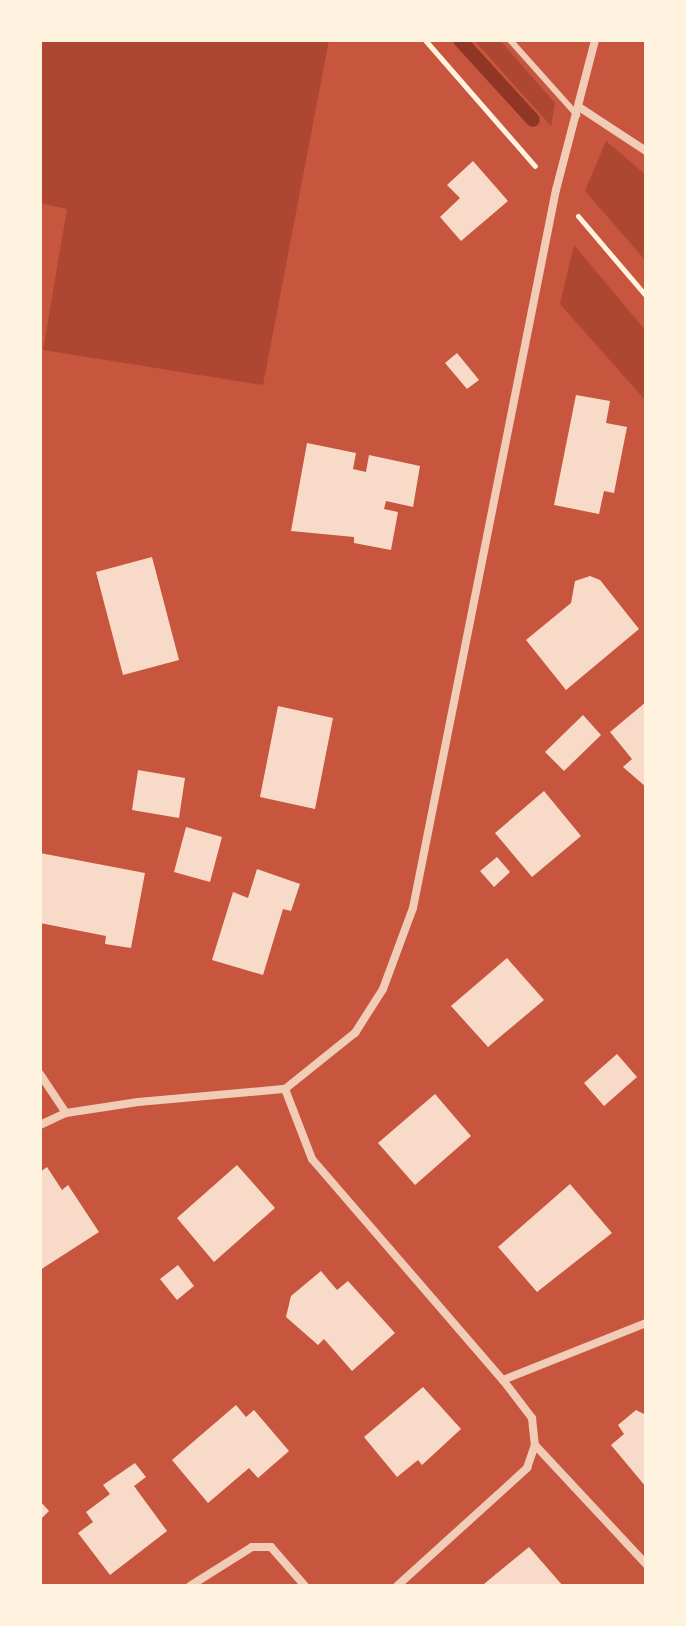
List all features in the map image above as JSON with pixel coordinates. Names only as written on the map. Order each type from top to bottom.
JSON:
[{"type":"street","points":[[40,1125],[66,1113],[285,1089],[355,1033],[403,946],[556,190],[595,40]]},
{"type":"street","points":[[578,111],[646,151]]},
{"type":"street","points":[[40,1074],[66,1113]]},
{"type":"street","points":[[285,1089],[312,1159],[503,1380],[532,1418],[535,1445],[527,1468],[397,1586]]},
{"type":"street","points":[[503,1380],[646,1323]]},
{"type":"street","points":[[535,1445],[646,1564]]},
{"type":"street","points":[[190,1586],[252,1547],[271,1547],[305,1586]]},
{"type":"lane","points":[[510,40],[578,111]]},
{"type":"shaded area","points":[[40,40],[329,40],[263,385],[43,350],[67,209],[40,203]]},
{"type":"shaded area","points":[[474,40],[500,40],[555,103],[551,126]]},
{"type":"shaded area","points":[[606,141],[646,175],[646,261],[585,191]]},
{"type":"shaded area","points":[[574,245],[646,331],[646,401],[560,304]]},
{"type":"building","points":[[473,161],[508,201],[461,241],[440,217],[460,198],[447,185]]},
{"type":"building","points":[[457,353],[479,380],[467,389],[445,363]]},
{"type":"building","points":[[576,395],[610,401],[606,423],[627,427],[614,493],[604,491],[599,514],[554,505]]},
{"type":"building","points":[[307,443],[356,453],[353,469],[366,472],[369,455],[420,466],[413,507],[386,501],[384,509],[398,512],[391,550],[354,543],[354,537],[291,531]]},
{"type":"building","points":[[152,557],[179,660],[123,675],[96,572]]},
{"type":"building","points":[[590,576],[600,580],[639,629],[566,690],[526,640],[571,603],[575,581]]},
{"type":"building","points":[[646,702],[646,787],[623,767],[632,759],[610,732]]},
{"type":"building","points":[[278,706],[333,718],[315,809],[260,797]]},
{"type":"building","points":[[583,715],[601,735],[564,771],[545,752]]},
{"type":"building","points":[[138,770],[185,778],[179,818],[132,810]]},
{"type":"building","points":[[544,791],[581,836],[532,877],[495,833]]},
{"type":"building","points":[[186,827],[222,837],[210,882],[174,872]]},
{"type":"building","points":[[40,853],[145,873],[131,948],[105,944],[106,936],[40,923]]},
{"type":"building","points":[[497,857],[510,872],[494,887],[480,871]]},
{"type":"building","points":[[257,869],[300,884],[291,911],[283,909],[263,975],[212,960],[233,892],[248,898]]},
{"type":"building","points":[[507,958],[544,1000],[488,1047],[451,1006]]},
{"type":"building","points":[[617,1054],[637,1077],[604,1106],[584,1083]]},
{"type":"building","points":[[435,1094],[471,1136],[415,1185],[378,1143]]},
{"type":"building","points":[[237,1165],[275,1208],[214,1262],[177,1218]]},
{"type":"building","points":[[47,1167],[62,1190],[68,1185],[99,1232],[40,1270],[40,1172]]},
{"type":"building","points":[[570,1184],[612,1233],[537,1292],[498,1247]]},
{"type":"building","points":[[178,1265],[194,1286],[177,1300],[160,1279]]},
{"type":"building","points":[[321,1271],[337,1290],[348,1281],[395,1333],[352,1371],[324,1339],[318,1345],[286,1317],[291,1296]]},
{"type":"building","points":[[423,1387],[461,1429],[422,1465],[418,1460],[397,1477],[364,1437]]},
{"type":"building","points":[[236,1405],[246,1417],[254,1410],[289,1451],[258,1478],[249,1468],[208,1503],[172,1460]]},
{"type":"building","points":[[636,1410],[646,1415],[646,1487],[611,1445],[624,1434],[618,1425]]},
{"type":"building","points":[[135,1463],[146,1477],[134,1486],[167,1531],[110,1575],[78,1533],[93,1522],[86,1512],[110,1494],[103,1485]]},
{"type":"building","points":[[40,1501],[49,1511],[40,1520]]},
{"type":"building","points":[[529,1547],[563,1586],[484,1584]]},
{"type":"waterway","points":[[460,40],[533,120]]}]
